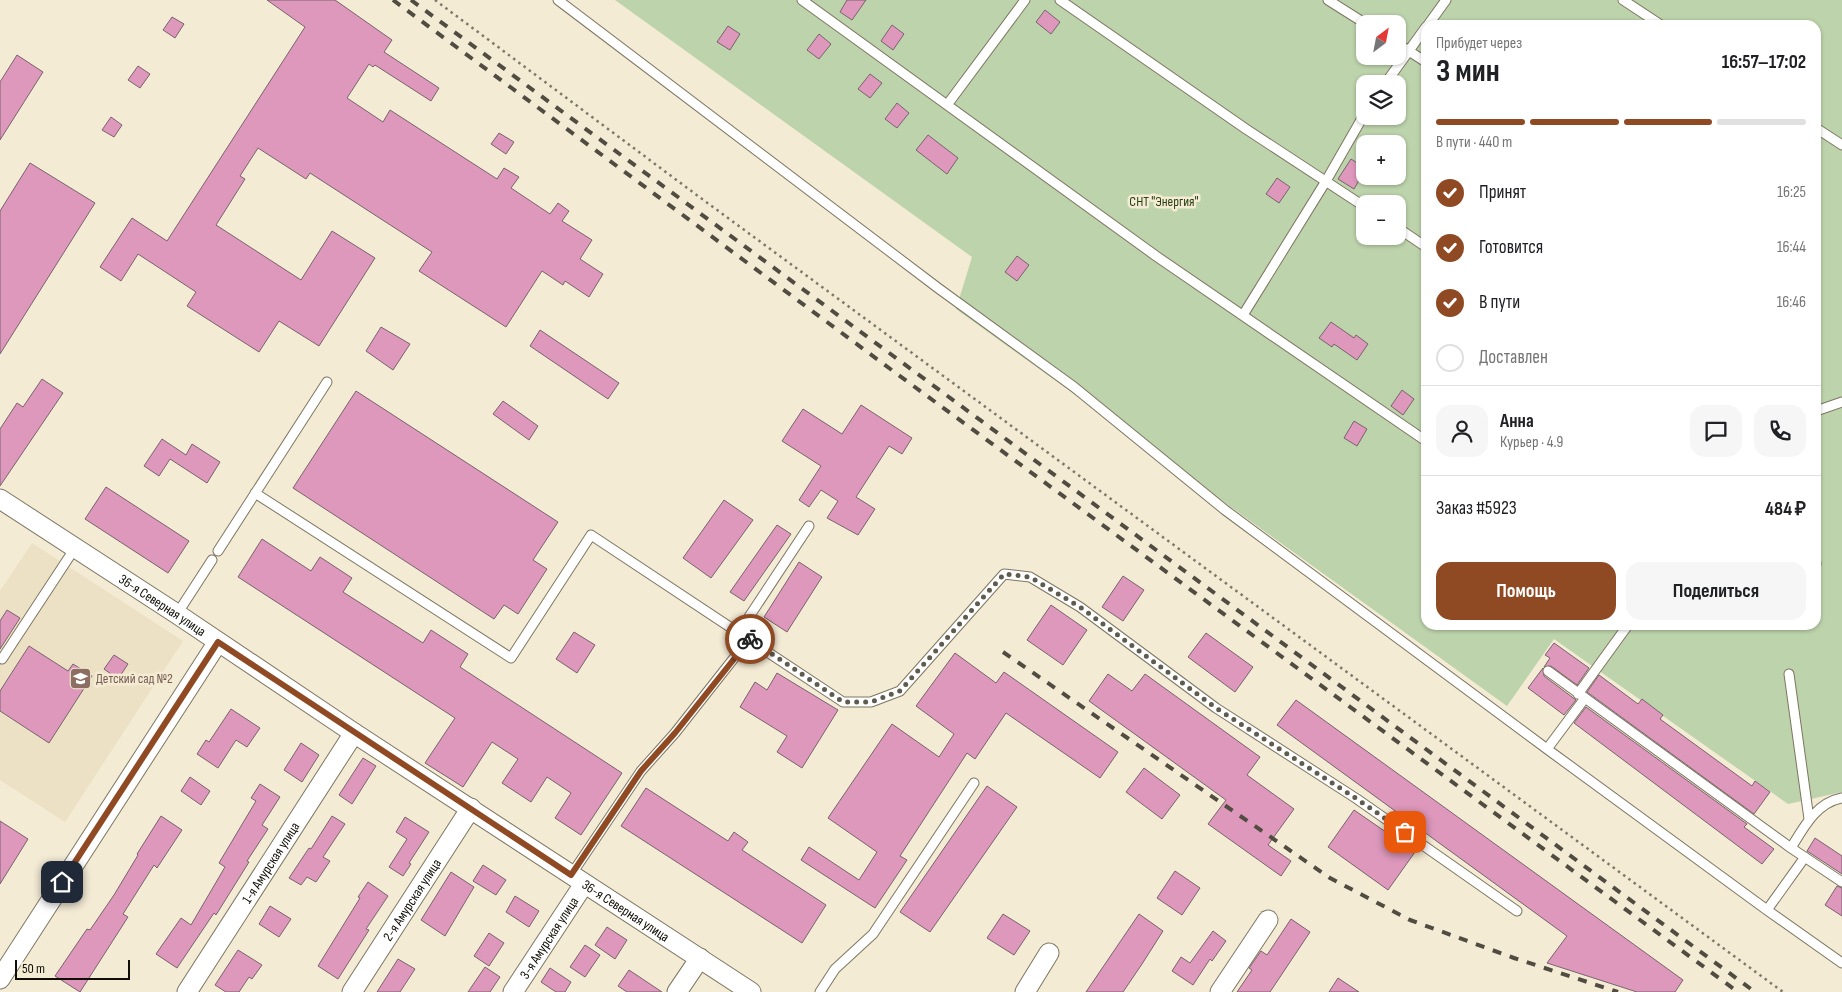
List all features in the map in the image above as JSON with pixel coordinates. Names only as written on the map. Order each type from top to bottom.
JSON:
[{"type":"street","name":"36-я Северная улица","points":[[0,499],[751,992]]},
{"type":"street","points":[[0,978],[218,642]]},
{"type":"street","name":"1-я Амурская улица","points":[[187,992],[354,733]]},
{"type":"street","name":"2-я Амурская улица","points":[[352,992],[471,808]]},
{"type":"street","name":"3-я Амурская улица","points":[[513,992],[578,880]]},
{"type":"street","points":[[1220,992],[1268,920]]},
{"type":"street","points":[[1024,992],[1049,953]]},
{"type":"street","points":[[677,992],[700,958]]},
{"type":"lane","points":[[558,0],[930,282],[1074,387],[1225,510],[1547,749],[1842,963]]},
{"type":"lane","points":[[802,0],[1156,256],[1421,438]]},
{"type":"lane","points":[[948,105],[1025,0]]},
{"type":"lane","points":[[1060,0],[1246,129],[1356,201]]},
{"type":"lane","points":[[1328,0],[1356,18]]},
{"type":"lane","points":[[1431,20],[1446,0]]},
{"type":"lane","points":[[1623,0],[1653,20]]},
{"type":"lane","points":[[1392,75],[1421,34]]},
{"type":"lane","points":[[1406,49],[1421,59]]},
{"type":"lane","points":[[1243,315],[1326,181],[1358,125]]},
{"type":"lane","points":[[1821,131],[1842,145]]},
{"type":"lane","points":[[1406,233],[1421,244]]},
{"type":"lane","points":[[218,550],[327,382]]},
{"type":"lane","points":[[1821,409],[1842,402]]},
{"type":"lane","points":[[255,493],[511,658],[591,535],[843,702],[871,702],[900,691],[1004,574],[1030,577],[1080,607],[1216,708],[1357,799],[1517,911]]},
{"type":"lane","points":[[739,632],[809,526]]},
{"type":"lane","points":[[2,659],[75,548]]},
{"type":"lane","points":[[177,614],[212,560]]},
{"type":"lane","points":[[1547,749],[1625,630]]},
{"type":"lane","points":[[578,880],[641,771],[675,733],[749,639]]},
{"type":"lane","points":[[1548,671],[1791,848],[1842,882]]},
{"type":"lane","points":[[1789,674],[1809,819]]},
{"type":"lane","points":[[820,992],[835,969],[873,934],[974,783]]},
{"type":"lane","points":[[1791,848],[1809,819],[1824,804],[1842,798]]},
{"type":"lane","points":[[1767,910],[1805,857]]},
{"type":"path","points":[[435,0],[1783,992]]},
{"type":"shaded area","name":"Детский сад №2","points":[[32,543],[183,641],[65,822],[0,780],[0,591]]},
{"type":"green space","name":"СНТ \"Энергия\"","points":[[615,0],[1842,0],[1842,792],[1788,804],[1554,639],[1507,706],[956,309],[972,257]]},
{"type":"building","points":[[267,0],[335,0],[392,40],[384,52],[439,88],[431,101],[375,65],[373,67],[369,64],[347,98],[383,122],[390,110],[497,179],[504,168],[519,177],[511,188],[550,214],[558,203],[569,211],[562,221],[592,240],[580,259],[603,274],[589,297],[565,281],[563,285],[542,271],[506,327],[419,271],[432,252],[310,173],[306,179],[258,148],[240,176],[245,179],[216,225],[301,280],[332,231],[375,258],[319,346],[279,321],[259,352],[187,306],[196,292],[138,254],[121,281],[100,267],[132,218],[167,241],[305,27]]},
{"type":"building","points":[[847,0],[866,0],[852,20],[840,12]]},
{"type":"building","points":[[1045,10],[1060,22],[1051,34],[1036,22]]},
{"type":"building","points":[[172,17],[184,24],[175,38],[163,30]]},
{"type":"building","points":[[892,25],[904,34],[893,50],[881,41]]},
{"type":"building","points":[[728,26],[740,34],[730,50],[717,42]]},
{"type":"building","points":[[819,34],[831,44],[819,59],[807,50]]},
{"type":"building","points":[[17,55],[43,72],[0,140],[0,82]]},
{"type":"building","points":[[138,66],[150,74],[140,88],[128,80]]},
{"type":"building","points":[[870,74],[882,83],[870,98],[858,89]]},
{"type":"building","points":[[897,103],[909,113],[897,128],[885,119]]},
{"type":"building","points":[[111,117],[122,125],[114,137],[102,130]]},
{"type":"building","points":[[499,133],[514,142],[506,154],[491,144]]},
{"type":"building","points":[[928,135],[958,158],[947,174],[916,150]]},
{"type":"building","points":[[1351,159],[1356,162],[1356,185],[1354,189],[1338,179]]},
{"type":"building","points":[[30,163],[95,203],[0,354],[0,211]]},
{"type":"building","points":[[1277,178],[1290,187],[1279,203],[1266,194]]},
{"type":"building","points":[[1017,256],[1029,265],[1017,281],[1005,272]]},
{"type":"building","points":[[1331,322],[1354,338],[1356,335],[1368,344],[1357,360],[1334,344],[1332,347],[1319,338]]},
{"type":"building","points":[[381,327],[410,344],[393,370],[366,351]]},
{"type":"building","points":[[540,330],[619,383],[608,399],[530,346]]},
{"type":"building","points":[[42,379],[63,393],[0,486],[0,429],[17,403],[23,407]]},
{"type":"building","points":[[1402,390],[1414,399],[1403,415],[1391,406]]},
{"type":"building","points":[[356,391],[558,522],[533,560],[547,569],[518,614],[504,605],[494,619],[293,488]]},
{"type":"building","points":[[503,401],[538,426],[529,440],[493,414]]},
{"type":"building","points":[[861,405],[912,438],[902,454],[889,446],[856,497],[875,509],[858,535],[827,518],[838,501],[821,490],[809,507],[799,500],[821,466],[782,441],[803,409],[842,434]]},
{"type":"building","points":[[1354,421],[1367,429],[1357,446],[1344,438]]},
{"type":"building","points":[[162,439],[186,455],[192,444],[220,462],[207,483],[170,459],[159,476],[144,466]]},
{"type":"building","points":[[106,487],[189,541],[168,573],[85,519]]},
{"type":"building","points":[[724,500],[753,520],[711,578],[683,558]]},
{"type":"building","points":[[777,525],[791,534],[744,601],[730,592]]},
{"type":"building","points":[[262,539],[311,571],[320,557],[352,578],[343,592],[423,643],[431,630],[468,654],[460,667],[622,773],[581,835],[555,818],[571,793],[547,777],[531,802],[502,783],[518,759],[492,742],[463,787],[425,763],[455,718],[238,577]]},
{"type":"building","points":[[799,562],[822,577],[787,632],[764,617]]},
{"type":"building","points":[[1123,576],[1144,590],[1123,621],[1102,607]]},
{"type":"building","points":[[1051,605],[1087,630],[1063,665],[1027,640]]},
{"type":"building","points":[[7,610],[20,618],[0,649],[0,621]]},
{"type":"building","points":[[574,632],[595,645],[577,673],[556,659]]},
{"type":"building","points":[[1206,633],[1253,667],[1235,692],[1188,657]]},
{"type":"building","points":[[1554,643],[1589,668],[1577,685],[1551,666],[1544,667],[1550,658],[1545,655]]},
{"type":"building","points":[[29,646],[68,671],[73,664],[92,676],[49,743],[0,711],[0,691]]},
{"type":"building","points":[[955,653],[996,683],[1004,672],[1118,752],[1100,778],[1006,713],[975,759],[967,753],[900,856],[907,860],[875,908],[801,860],[809,847],[859,880],[877,852],[828,818],[892,724],[939,757],[954,734],[916,706]]},
{"type":"building","points":[[114,655],[128,664],[118,679],[104,669]]},
{"type":"building","points":[[1543,668],[1544,676],[1576,700],[1564,715],[1528,688]]},
{"type":"building","points":[[777,673],[838,710],[802,768],[777,752],[787,736],[740,707],[755,682],[767,690]]},
{"type":"building","points":[[1108,674],[1132,691],[1145,674],[1260,757],[1247,775],[1294,809],[1268,845],[1291,861],[1281,876],[1208,824],[1226,800],[1089,701]]},
{"type":"building","points":[[1599,675],[1638,704],[1642,699],[1663,715],[1660,719],[1752,786],[1755,781],[1770,792],[1754,814],[1587,692]]},
{"type":"building","points":[[1296,700],[1683,980],[1675,992],[1637,992],[1547,963],[1567,936],[1277,725]]},
{"type":"building","points":[[1586,707],[1747,824],[1744,827],[1774,849],[1762,864],[1574,723]]},
{"type":"building","points":[[231,709],[260,728],[247,747],[236,740],[218,768],[197,754],[206,740],[209,742]]},
{"type":"building","points":[[301,743],[319,755],[302,782],[284,770]]},
{"type":"building","points":[[363,758],[376,766],[352,804],[339,795]]},
{"type":"building","points":[[1144,768],[1180,795],[1162,819],[1126,792]]},
{"type":"building","points":[[190,777],[210,791],[201,805],[181,791]]},
{"type":"building","points":[[260,784],[280,797],[262,825],[268,829],[216,915],[214,913],[177,968],[156,954],[181,918],[191,925],[225,867],[219,863],[256,801],[251,798]]},
{"type":"building","points":[[987,786],[1017,807],[930,932],[900,912]]},
{"type":"building","points":[[646,788],[728,841],[734,832],[748,842],[742,850],[826,905],[802,943],[621,826]]},
{"type":"building","points":[[1354,810],[1415,852],[1388,890],[1328,847]]},
{"type":"building","points":[[161,816],[182,830],[157,868],[154,865],[123,914],[128,917],[80,992],[55,976],[87,929],[90,930],[114,895]]},
{"type":"building","points":[[332,816],[345,824],[323,857],[330,861],[316,882],[307,877],[301,885],[289,878],[309,848],[311,849]]},
{"type":"building","points":[[405,817],[429,832],[403,876],[389,867],[407,839],[396,832]]},
{"type":"building","points":[[0,821],[28,839],[0,884]]},
{"type":"building","points":[[1815,838],[1842,856],[1842,874],[1807,851]]},
{"type":"building","points":[[483,865],[506,880],[496,895],[473,881]]},
{"type":"building","points":[[1175,871],[1200,888],[1182,915],[1157,898]]},
{"type":"building","points":[[451,872],[474,887],[445,936],[421,920]]},
{"type":"building","points":[[368,882],[388,896],[366,929],[369,930],[338,979],[318,966]]},
{"type":"building","points":[[1837,886],[1842,888],[1842,916],[1825,905]]},
{"type":"building","points":[[515,896],[539,911],[529,927],[506,912]]},
{"type":"building","points":[[270,906],[291,919],[279,937],[259,924]]},
{"type":"building","points":[[1003,914],[1030,931],[1014,955],[987,938]]},
{"type":"building","points":[[1139,914],[1163,931],[1123,992],[1086,992]]},
{"type":"building","points":[[1291,919],[1310,932],[1270,992],[1237,992],[1252,970],[1249,968],[1261,951],[1267,955]]},
{"type":"building","points":[[607,927],[627,940],[615,959],[595,945]]},
{"type":"building","points":[[1213,931],[1226,941],[1212,961],[1210,959],[1193,985],[1172,971],[1181,957],[1190,963]]},
{"type":"building","points":[[489,933],[504,943],[489,966],[474,956]]},
{"type":"building","points":[[585,945],[600,955],[585,977],[570,967]]},
{"type":"building","points":[[238,950],[262,965],[252,979],[249,977],[239,992],[226,992],[215,985]]},
{"type":"building","points":[[398,959],[415,969],[400,992],[377,992]]},
{"type":"building","points":[[485,967],[500,977],[490,992],[468,992]]},
{"type":"building","points":[[550,968],[571,982],[565,992],[556,992],[541,982]]},
{"type":"building","points":[[629,970],[662,992],[627,992],[618,986]]},
{"type":"building","points":[[1338,978],[1359,992],[1329,992]]},
{"type":"railway","points":[[393,0],[889,368],[1738,992]]},
{"type":"railway","points":[[411,0],[1755,992]]},
{"type":"railway","points":[[1003,652],[1330,878],[1410,920],[1514,958],[1618,992]]},
{"type":"way so far","points":[[750,639],[843,702],[871,702],[900,691],[1004,574],[1030,577],[1080,607],[1216,708],[1405,832]]},
{"type":"place","name":"Детский сад №2","points":[[80,678]]},
{"type":"route","points":[[62,882],[218,642],[571,875],[641,771],[675,733],[750,639]]}]
